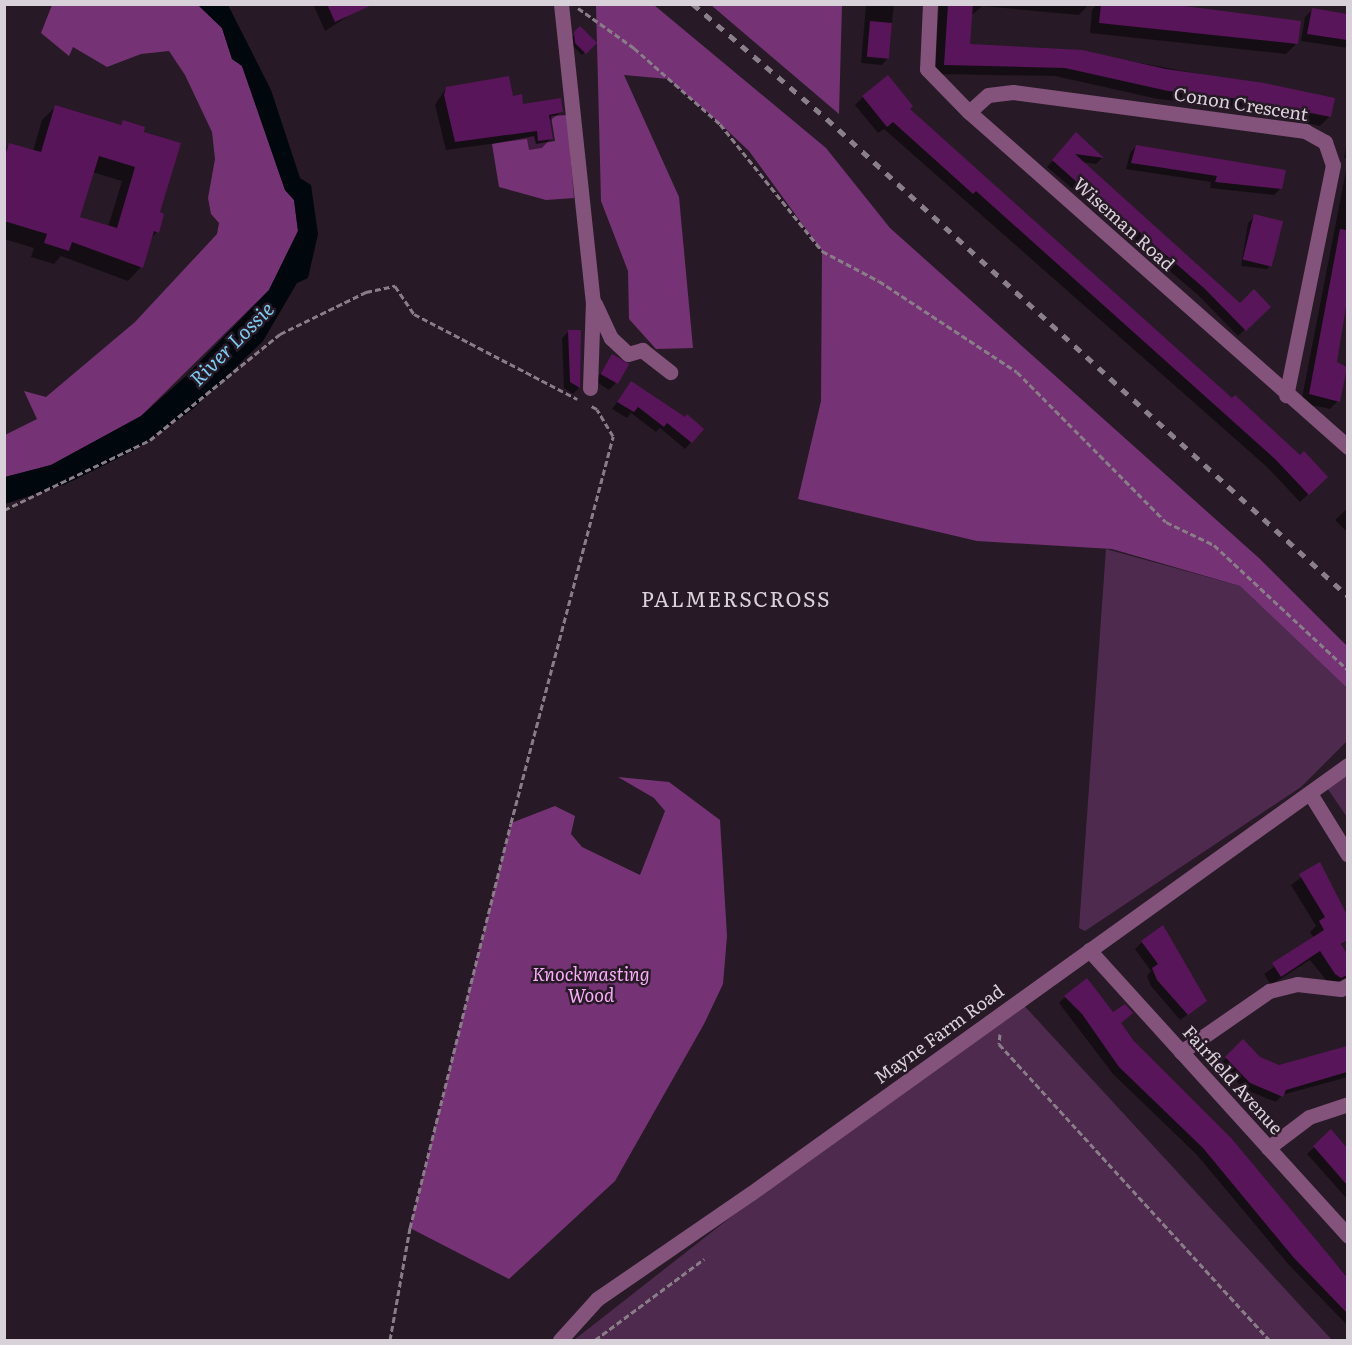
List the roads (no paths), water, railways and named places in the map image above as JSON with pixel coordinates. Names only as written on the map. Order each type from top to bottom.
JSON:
[{"type":"street","points":[[561,4],[593,301],[590,388]]},
{"type":"street","name":"Wiseman Road","points":[[930,4],[927,69],[969,112],[1347,447]]},
{"type":"street","name":"Conon Crescent","points":[[969,112],[988,95],[1013,92],[1305,130],[1325,142],[1333,165],[1286,395]]},
{"type":"street","points":[[593,301],[611,339],[628,354],[642,350],[670,372]]},
{"type":"street","name":"Mayne Farm Road","points":[[560,1341],[597,1299],[750,1194],[1089,950],[1311,795],[1347,765]]},
{"type":"street","points":[[1311,795],[1347,855]]},
{"type":"street","name":"Fairfield Avenue","points":[[1089,950],[1347,1236]]},
{"type":"street","points":[[1181,1052],[1269,991],[1297,984],[1341,989],[1347,985]]},
{"type":"street","points":[[1268,1148],[1309,1117],[1347,1104]]},
{"type":"water","name":"River Lossie","points":[[198,5],[228,5],[271,90],[300,178],[311,185],[318,234],[308,278],[297,283],[263,341],[192,410],[133,451],[66,484],[5,504],[5,477],[51,465],[141,416],[186,376],[269,290],[298,231],[294,200],[285,190],[242,66],[232,59],[222,28]]},
{"type":"railway","points":[[693,4],[827,119],[1348,596]]},
{"type":"district","name":"PALMERSCROSS","points":[[736,598]]},
{"type":"park label","name":"Knockmasting Wood","points":[[591,985]]}]
